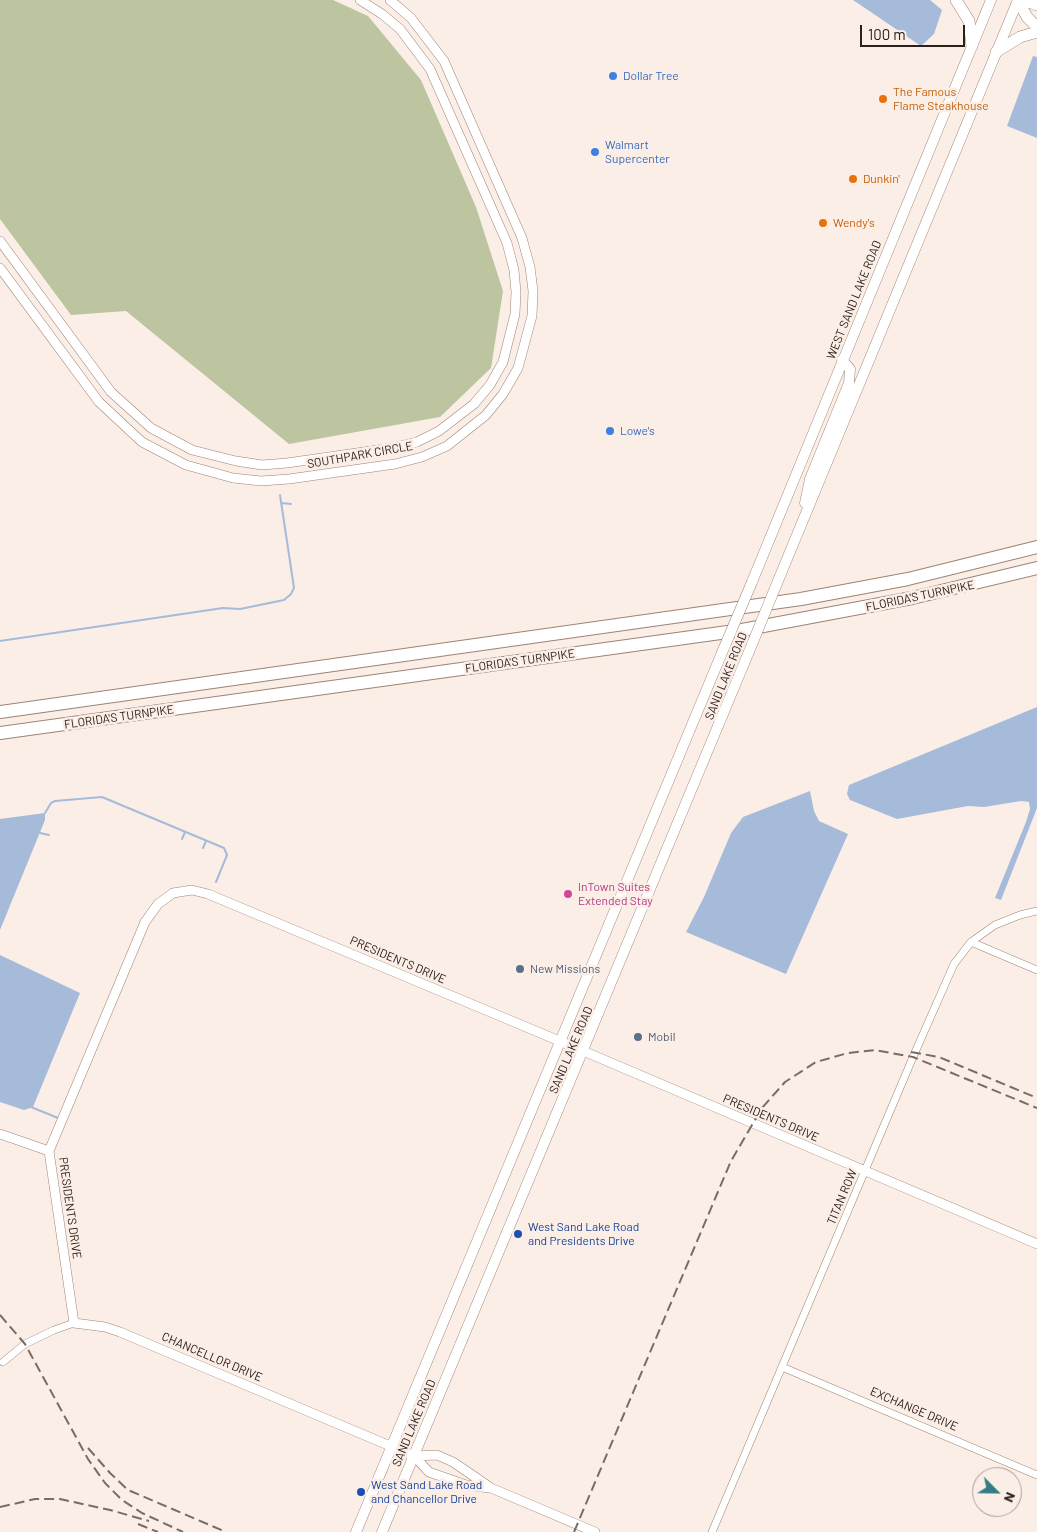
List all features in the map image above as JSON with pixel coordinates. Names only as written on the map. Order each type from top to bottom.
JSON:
[{"type":"highway","points":[[956,0],[967,17],[972,46]]},
{"type":"highway","points":[[1018,0],[1027,16],[1037,27]]},
{"type":"highway","points":[[1024,0],[1037,5]]},
{"type":"highway","points":[[996,52],[1020,36],[1037,32]]},
{"type":"highway","name":"FLORIDA'S TURNPIKE","points":[[0,712],[782,602],[908,579],[1037,547]]},
{"type":"highway","name":"FLORIDA'S TURNPIKE","points":[[0,733],[742,630],[912,598],[1037,568]]},
{"type":"main road","name":"WEST SAND LAKE ROAD","points":[[752,582],[991,0]]},
{"type":"main road","points":[[799,528],[1018,0]]},
{"type":"main road","points":[[799,528],[810,479],[849,383],[850,369],[842,360]]},
{"type":"main road","name":"SAND LAKE ROAD","points":[[382,1532],[584,1052],[799,528]]},
{"type":"main road","name":"SAND LAKE ROAD","points":[[356,1532],[562,1042],[752,582]]},
{"type":"street","name":"SOUTHPARK CIRCLE","points":[[0,241],[111,392],[151,428],[192,450],[236,461],[262,464],[287,463],[392,448],[417,442],[439,431],[474,404],[490,385],[503,362],[515,314],[514,270],[507,243],[430,69],[400,29],[382,14],[360,0]]},
{"type":"street","name":"SOUTHPARK CIRCLE","points":[[0,268],[99,402],[142,442],[186,465],[233,478],[261,481],[289,479],[396,464],[422,457],[447,446],[486,415],[503,394],[518,368],[532,316],[533,291],[530,267],[522,238],[444,61],[411,18],[390,0]]},
{"type":"street","name":"PRESIDENTS DRIVE","points":[[74,1323],[50,1167],[50,1151],[145,922],[158,904],[173,893],[192,890],[208,894],[562,1042],[1037,1244]]},
{"type":"street","name":"TITAN ROW","points":[[712,1532],[941,990],[954,964],[971,942],[994,926],[1020,915],[1037,911]]},
{"type":"street","points":[[971,942],[1037,970]]},
{"type":"street","points":[[0,1134],[50,1151]]},
{"type":"street","points":[[3,1362],[25,1344],[74,1323]]},
{"type":"street","name":"CHANCELLOR DRIVE","points":[[74,1323],[105,1327],[120,1332],[414,1456],[437,1455],[490,1488],[595,1532]]},
{"type":"street","name":"EXCHANGE DRIVE","points":[[782,1366],[1037,1475]]},
{"type":"street","name":"CHANCELLOR DRIVE","points":[[414,1456],[429,1472],[466,1484],[490,1488]]},
{"type":"green space","points":[[0,0],[333,0],[368,16],[421,80],[476,207],[503,291],[491,368],[440,417],[289,444],[126,311],[71,315],[0,219]]},
{"type":"water","points":[[853,0],[930,0],[942,10],[934,34],[921,46]]},
{"type":"water","points":[[1033,56],[1037,57],[1037,138],[1007,126]]},
{"type":"water","points":[[1037,707],[1037,808],[1001,900],[995,898],[1026,822],[1030,809],[1029,802],[1021,801],[984,807],[968,806],[897,819],[850,800],[847,794],[849,785]]},
{"type":"water","points":[[810,791],[814,811],[819,821],[848,834],[786,974],[686,932],[704,897],[731,833],[743,817]]},
{"type":"water","points":[[45,813],[45,820],[0,930],[0,819]]},
{"type":"water","points":[[0,955],[80,993],[33,1107],[24,1110],[0,1102]]},
{"type":"waterway","points":[[0,641],[223,608],[240,609],[284,600],[291,594],[294,588],[280,495]]},
{"type":"waterway","points":[[281,503],[291,504]]},
{"type":"waterway","points":[[45,813],[51,803],[55,801],[102,797],[224,848],[227,855],[216,882]]},
{"type":"waterway","points":[[182,839],[185,832]]},
{"type":"waterway","points":[[40,833],[49,835]]},
{"type":"waterway","points":[[203,848],[206,841]]},
{"type":"waterway","points":[[31,1107],[58,1118]]},
{"type":"railway","points":[[574,1532],[731,1161],[762,1108],[785,1082],[816,1062],[848,1053],[875,1050],[913,1057],[1037,1108]]},
{"type":"railway","points":[[911,1052],[939,1057],[1037,1098]]},
{"type":"railway","points":[[0,1315],[25,1344],[88,1459],[105,1483],[122,1500],[142,1513],[183,1532]]},
{"type":"railway","points":[[88,1448],[128,1490],[226,1532]]},
{"type":"railway","points":[[0,1507],[35,1499],[60,1499],[149,1521]]},
{"type":"railway","points":[[138,1524],[158,1532]]},
{"type":"place","name":"Dollar Tree","points":[[613,76]]},
{"type":"place","name":"The Famous Flame Steakhouse","points":[[883,99]]},
{"type":"place","name":"Walmart Supercenter","points":[[595,152]]},
{"type":"place","name":"Dunkin'","points":[[853,179]]},
{"type":"place","name":"Wendy's","points":[[823,223]]},
{"type":"place","name":"Lowe's","points":[[610,431]]},
{"type":"place","name":"InTown Suites Extended Stay","points":[[568,894]]},
{"type":"place","name":"New Missions","points":[[520,969]]},
{"type":"place","name":"Mobil","points":[[638,1037]]},
{"type":"place","name":"West Sand Lake Road and Presidents Drive","points":[[518,1234]]},
{"type":"place","name":"West Sand Lake Road and Chancellor Drive","points":[[361,1492]]}]
